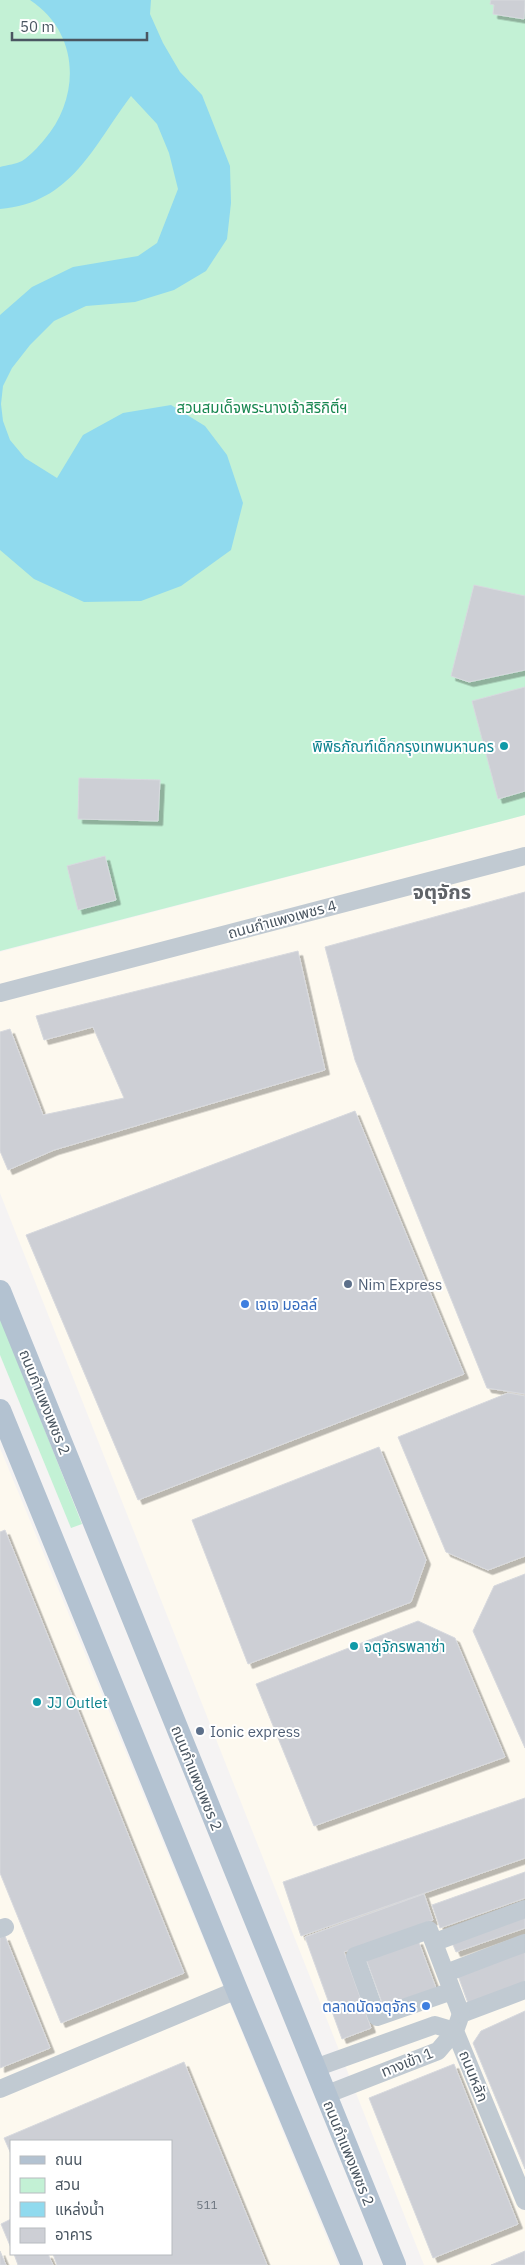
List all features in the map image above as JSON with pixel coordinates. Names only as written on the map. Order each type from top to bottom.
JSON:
[{"type":"main road","name":"ถนนกำแพงเพชร 2","points":[[0,1291],[395,2265]]},
{"type":"main road","points":[[0,1410],[236,1990],[352,2265]]},
{"type":"street","name":"ถนนกำแพงเพชร 4","points":[[0,992],[525,856]]},
{"type":"street","name":"ถนนกำแพงเพชร 4","points":[[0,998],[40,982]]},
{"type":"street","points":[[435,1942],[525,1909]]},
{"type":"street","points":[[452,1991],[377,2017],[355,1956],[430,1930],[461,2014],[525,1990]]},
{"type":"street","points":[[446,1973],[525,1943]]},
{"type":"street","points":[[0,2089],[236,1990]]},
{"type":"street","name":"ถนนหลัก","points":[[461,2014],[455,2031],[525,2202]]},
{"type":"street","name":"ทางเข้า 1","points":[[315,2068],[434,2025],[455,2031],[438,2051],[325,2095]]},
{"type":"shaded area","points":[[525,815],[525,2265],[424,2265],[0,1193],[0,952]]},
{"type":"shaded area","points":[[0,1448],[338,2265],[0,2265]]},
{"type":"green space","name":"สวนสมเด็จพระนางเจ้าสิริกิติ์ฯ","points":[[0,0],[525,0],[525,815],[0,951]]},
{"type":"green space","points":[[0,1317],[82,1524],[71,1528],[0,1355]]},
{"type":"water","points":[[30,0],[151,0],[150,14],[163,43],[180,72],[202,95],[230,166],[231,203],[227,239],[206,271],[174,290],[135,302],[86,306],[54,321],[30,345],[12,368],[3,386],[1,404],[3,421],[10,440],[25,458],[57,478],[83,435],[123,413],[171,405],[205,426],[227,455],[243,503],[231,550],[181,586],[141,601],[84,602],[34,579],[0,550],[0,315],[32,287],[73,267],[138,256],[157,243],[178,189],[169,153],[157,124],[131,96],[92,152],[63,184],[46,196],[25,204],[0,209],[0,167],[22,161],[44,140],[56,123],[64,105],[69,86],[70,66],[66,47],[58,30],[46,14]]},
{"type":"building","points":[[491,0],[525,0],[524,19],[493,14],[494,5],[490,4]]},
{"type":"building","points":[[474,585],[525,596],[525,670],[469,682],[451,676]]},
{"type":"building","name":"พิพิธภัณฑ์เด็กกรุงเทพมหานคร","points":[[525,687],[525,791],[498,799],[472,701]]},
{"type":"building","points":[[79,778],[160,780],[158,821],[78,819]]},
{"type":"building","points":[[105,856],[116,900],[78,910],[67,866]]},
{"type":"building","points":[[525,892],[525,1394],[487,1388],[355,1060],[325,947]]},
{"type":"building","points":[[298,951],[325,1070],[54,1150],[8,1170],[0,1151],[0,1032],[10,1029],[43,1115],[124,1098],[93,1027],[44,1040],[36,1016]]},
{"type":"building","name":"เจเจ มอลล์","points":[[355,1111],[464,1374],[138,1500],[26,1235]]},
{"type":"building","points":[[508,1393],[525,1396],[525,1556],[488,1570],[446,1552],[398,1437]]},
{"type":"building","points":[[379,1447],[426,1560],[411,1602],[248,1664],[192,1520]]},
{"type":"building","name":"JJ Outlet","points":[[5,1530],[184,1973],[61,2023],[0,1873],[0,1532]]},
{"type":"building","points":[[525,1574],[525,1748],[473,1631],[494,1586]]},
{"type":"building","points":[[418,1621],[455,1638],[505,1757],[314,1826],[256,1684]]},
{"type":"building","points":[[525,1798],[525,1858],[301,1936],[283,1882]]},
{"type":"building","points":[[525,1872],[525,1898],[440,1928],[432,1905]]},
{"type":"building","points":[[424,1894],[433,1920],[344,1952],[371,2028],[342,2039],[305,1937]]},
{"type":"building","points":[[525,1915],[525,1928],[456,1952],[451,1940]]},
{"type":"building","points":[[5,1936],[50,2048],[0,2068],[0,1938]]},
{"type":"building","points":[[418,1940],[436,1988],[384,2008],[366,1959]]},
{"type":"building","points":[[525,1948],[525,1985],[469,2006],[457,1973]]},
{"type":"building","points":[[525,2011],[525,2169],[473,2043],[481,2031]]},
{"type":"building","points":[[184,2062],[267,2265],[57,2265],[53,2255],[172,2255],[172,2140],[10,2140],[10,2152],[4,2138]]},
{"type":"building","points":[[454,2064],[518,2224],[433,2258],[369,2098]]},
{"type":"building","points":[[10,2220],[10,2246],[1,2224]]},
{"type":"building","points":[[0,2251],[6,2265],[0,2265]]},
{"type":"building","points":[[525,2251],[525,2265],[491,2265]]},
{"type":"building","points":[[14,2255],[48,2255],[53,2265],[18,2265]]},
{"type":"place","name":"พิพิธภัณฑ์เด็กกรุงเทพมหานคร","points":[[504,746]]},
{"type":"place","name":"Nim Express","points":[[348,1284]]},
{"type":"place","name":"เจเจ มอลล์","points":[[245,1304]]},
{"type":"place","name":"จตุจักรพลาซ่า","points":[[354,1646]]},
{"type":"place","name":"JJ Outlet","points":[[37,1702]]},
{"type":"place","name":"Ionic express","points":[[200,1731]]},
{"type":"place","name":"ตลาดนัดจตุจักร","points":[[426,2006]]},
{"type":"district","name":"จตุจักร","points":[[442,891]]}]
